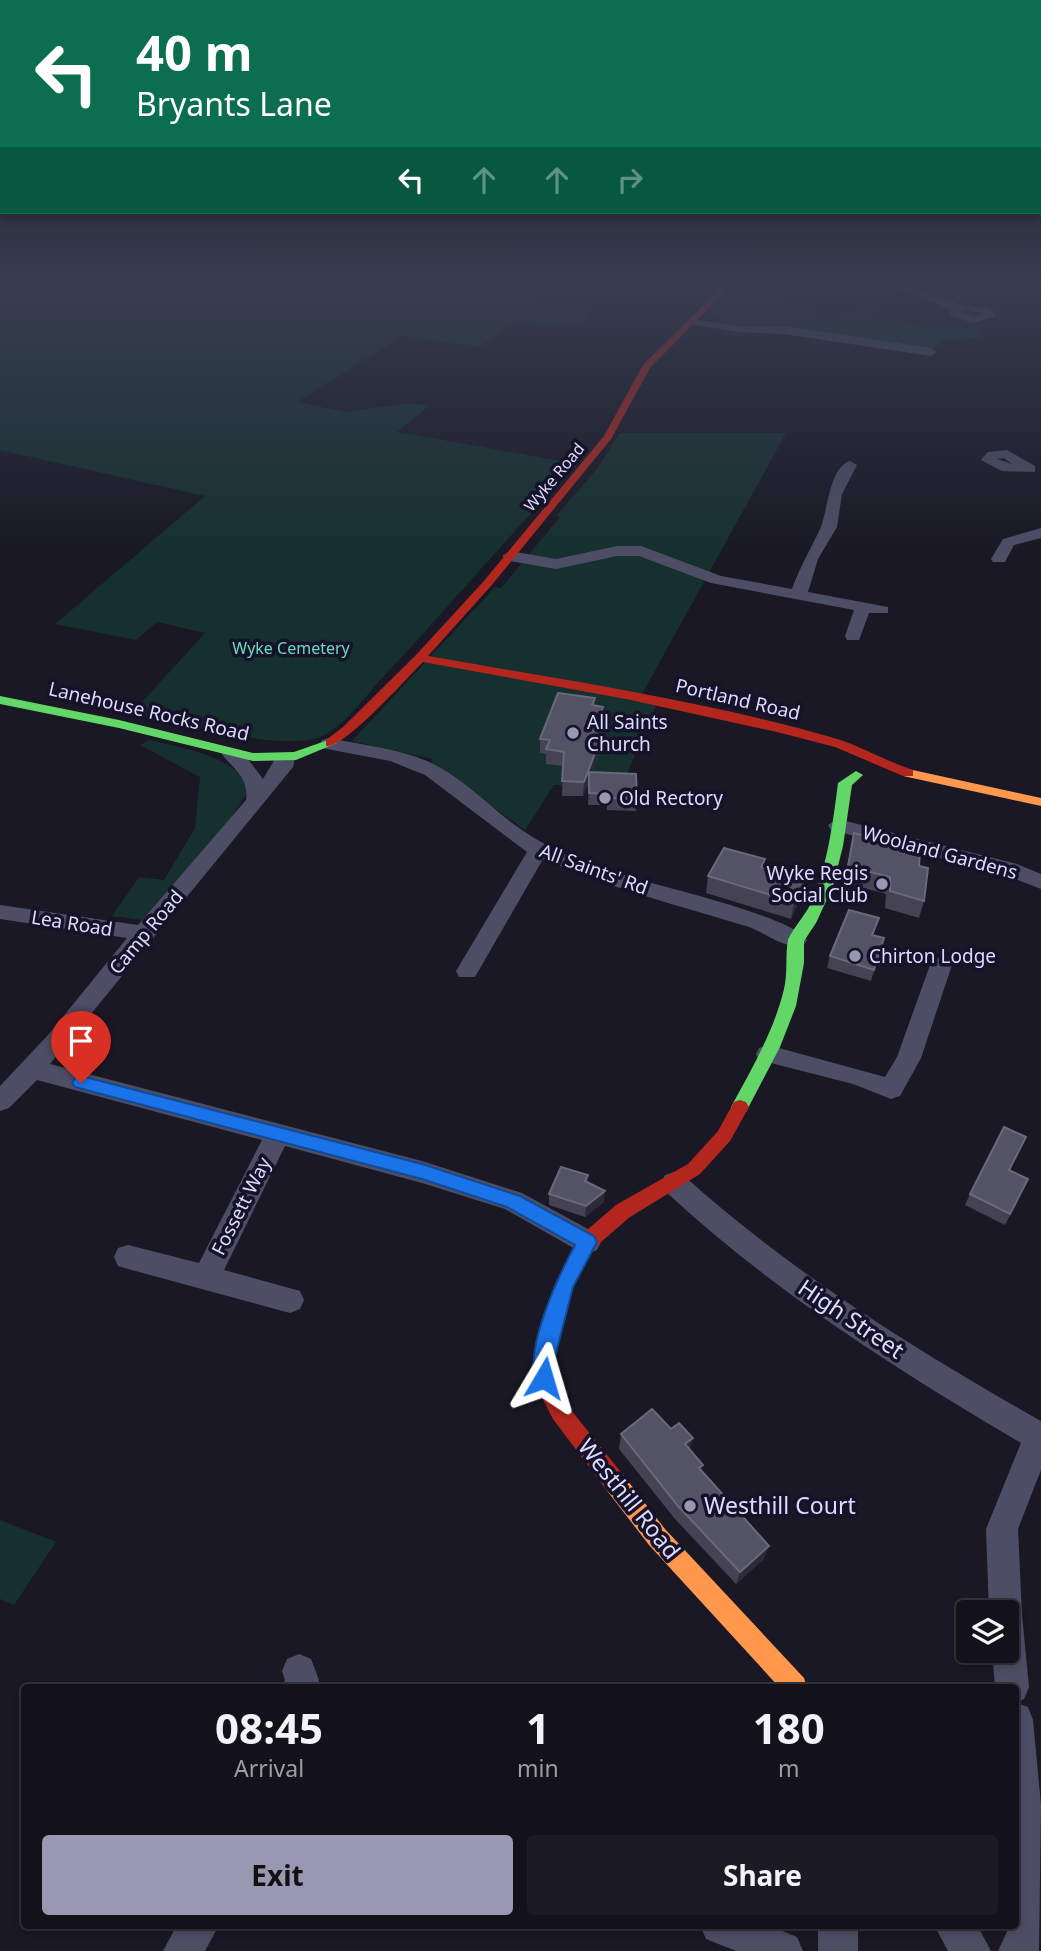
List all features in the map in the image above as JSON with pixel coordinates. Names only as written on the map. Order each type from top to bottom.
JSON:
[{"type":"main road","name":"Wyke Road","points":[[420,658],[510,556],[608,437],[636,380],[644,372]]},
{"type":"main road","name":"Lanehouse Rocks Road","points":[[0,700],[131,727],[230,753],[285,758],[329,744],[348,730],[420,658]]},
{"type":"main road","name":"Portland Road","points":[[420,658],[665,704],[814,738],[899,770],[1041,802]]},
{"type":"main road","points":[[587,1242],[623,1211],[694,1169],[716,1148],[768,1054],[795,987],[799,956],[796,940],[814,918],[828,877],[845,783],[856,775]]},
{"type":"main road","name":"Westhill Road","points":[[587,1242],[568,1276],[545,1353],[544,1378],[552,1400],[657,1537],[792,1684]]},
{"type":"street","points":[[799,593],[810,559],[829,527],[835,495],[850,464]]},
{"type":"street","points":[[999,559],[1008,542],[1041,533]]},
{"type":"street","points":[[510,556],[556,564],[617,551],[641,551],[717,580],[882,610]]},
{"type":"street","points":[[853,636],[863,607]]},
{"type":"street","name":"All Saints' Rd","points":[[329,744],[403,760],[425,768],[451,784],[501,826],[539,849],[604,875],[773,927],[796,940]]},
{"type":"street","points":[[230,753],[253,780],[257,795],[255,802]]},
{"type":"street","name":"Camp Road","points":[[0,1101],[32,1069],[255,802],[283,767],[285,758]]},
{"type":"street","name":"Wooland Gardens","points":[[838,825],[1010,869],[1041,882]]},
{"type":"street","points":[[467,971],[539,849]]},
{"type":"street","name":"Lea Road","points":[[0,912],[143,933]]},
{"type":"street","points":[[768,1054],[857,1076],[891,1089],[909,1058],[941,965]]},
{"type":"street","points":[[32,1069],[276,1136],[402,1166],[513,1201],[587,1242]]},
{"type":"street","name":"Fossett Way","points":[[206,1277],[276,1136]]},
{"type":"street","name":"High Street","points":[[674,1183],[716,1225],[836,1310],[1040,1437]]},
{"type":"street","name":"Fossett Way","points":[[128,1257],[290,1300]]},
{"type":"street","points":[[1005,1600],[1000,1552],[1002,1529],[1005,1516],[1040,1437]]},
{"type":"street","points":[[1010,1663],[1012,1684]]},
{"type":"street","points":[[1018,1951],[1029,1929],[1032,1913],[1019,1765]]},
{"type":"street","points":[[183,1951],[197,1929]]},
{"type":"street","points":[[730,1929],[783,1951]]},
{"type":"street","points":[[838,1929],[838,1951]]},
{"type":"street","points":[[957,1929],[971,1951]]},
{"type":"green space","name":"Wyke Cemetery","points":[[0,372],[345,372],[297,402],[346,412],[410,403],[429,406],[397,432],[578,464],[337,726],[320,737],[303,741],[281,741],[200,729],[132,713],[205,633],[157,622],[136,640],[55,624],[205,496],[0,450]]},
{"type":"green space","points":[[620,433],[786,433],[641,696],[656,706],[622,785],[554,785],[525,830],[431,763],[433,759],[352,741],[495,587],[501,588],[560,517],[556,516],[596,470]]},
{"type":"green space","points":[[149,740],[192,750],[221,761],[242,779],[248,791],[231,818],[142,920],[112,916],[139,877],[164,880],[195,828],[200,777],[140,745]]},
{"type":"green space","points":[[0,1520],[56,1542],[14,1605],[0,1599]]},
{"type":"building","points":[[558,693],[595,698],[592,705],[603,707],[594,731],[603,732],[584,782],[562,781],[564,752],[546,749],[550,740],[540,739]]},
{"type":"building","points":[[589,772],[636,774],[637,799],[608,798],[608,794],[589,793]]},
{"type":"building","points":[[854,833],[920,851],[919,866],[928,868],[924,901],[890,891],[890,877],[848,866]]},
{"type":"building","points":[[724,848],[765,859],[761,867],[804,881],[794,902],[708,876]]},
{"type":"building","name":"Chirton Lodge","points":[[849,910],[879,918],[872,935],[884,938],[874,970],[830,956]]},
{"type":"building","points":[[1004,1127],[1026,1137],[1009,1170],[1028,1179],[1010,1214],[970,1194]]},
{"type":"building","points":[[561,1167],[588,1175],[585,1181],[605,1191],[586,1206],[549,1194]]},
{"type":"building","name":"Westhill Court","points":[[652,1409],[671,1429],[679,1423],[693,1438],[685,1444],[703,1465],[699,1468],[769,1546],[740,1572],[678,1506],[621,1434]]},
{"type":"traffic: fast","points":[[0,700],[119,724],[253,757],[296,756],[331,743]]},
{"type":"traffic: fast","points":[[740,1107],[771,1047],[788,1006],[796,963],[796,940],[809,923],[826,886],[836,846],[845,783],[856,775]]},
{"type":"traffic: slow","points":[[908,773],[1041,802]]},
{"type":"traffic: slow","points":[[616,1484],[657,1537],[792,1684]]},
{"type":"traffic: jam","points":[[331,743],[348,730],[420,658],[487,584],[608,437],[643,372]]},
{"type":"traffic: jam","points":[[420,658],[626,695],[779,728],[839,744],[908,773]]},
{"type":"traffic: jam","points":[[616,1484],[560,1412],[547,1388],[543,1365],[564,1286],[587,1242],[623,1211],[694,1169],[724,1136],[740,1107]]},
{"type":"place","name":"All Saints Church","points":[[573,733]]},
{"type":"place","name":"Old Rectory","points":[[605,798]]},
{"type":"place","name":"Wyke Regis Social Club","points":[[882,884]]},
{"type":"place","name":"Chirton Lodge","points":[[855,956]]},
{"type":"place","name":"Westhill Court","points":[[690,1506]]},
{"type":"route","points":[[81,1083],[422,1172],[513,1201],[587,1242],[564,1286],[545,1353],[544,1378]]}]
